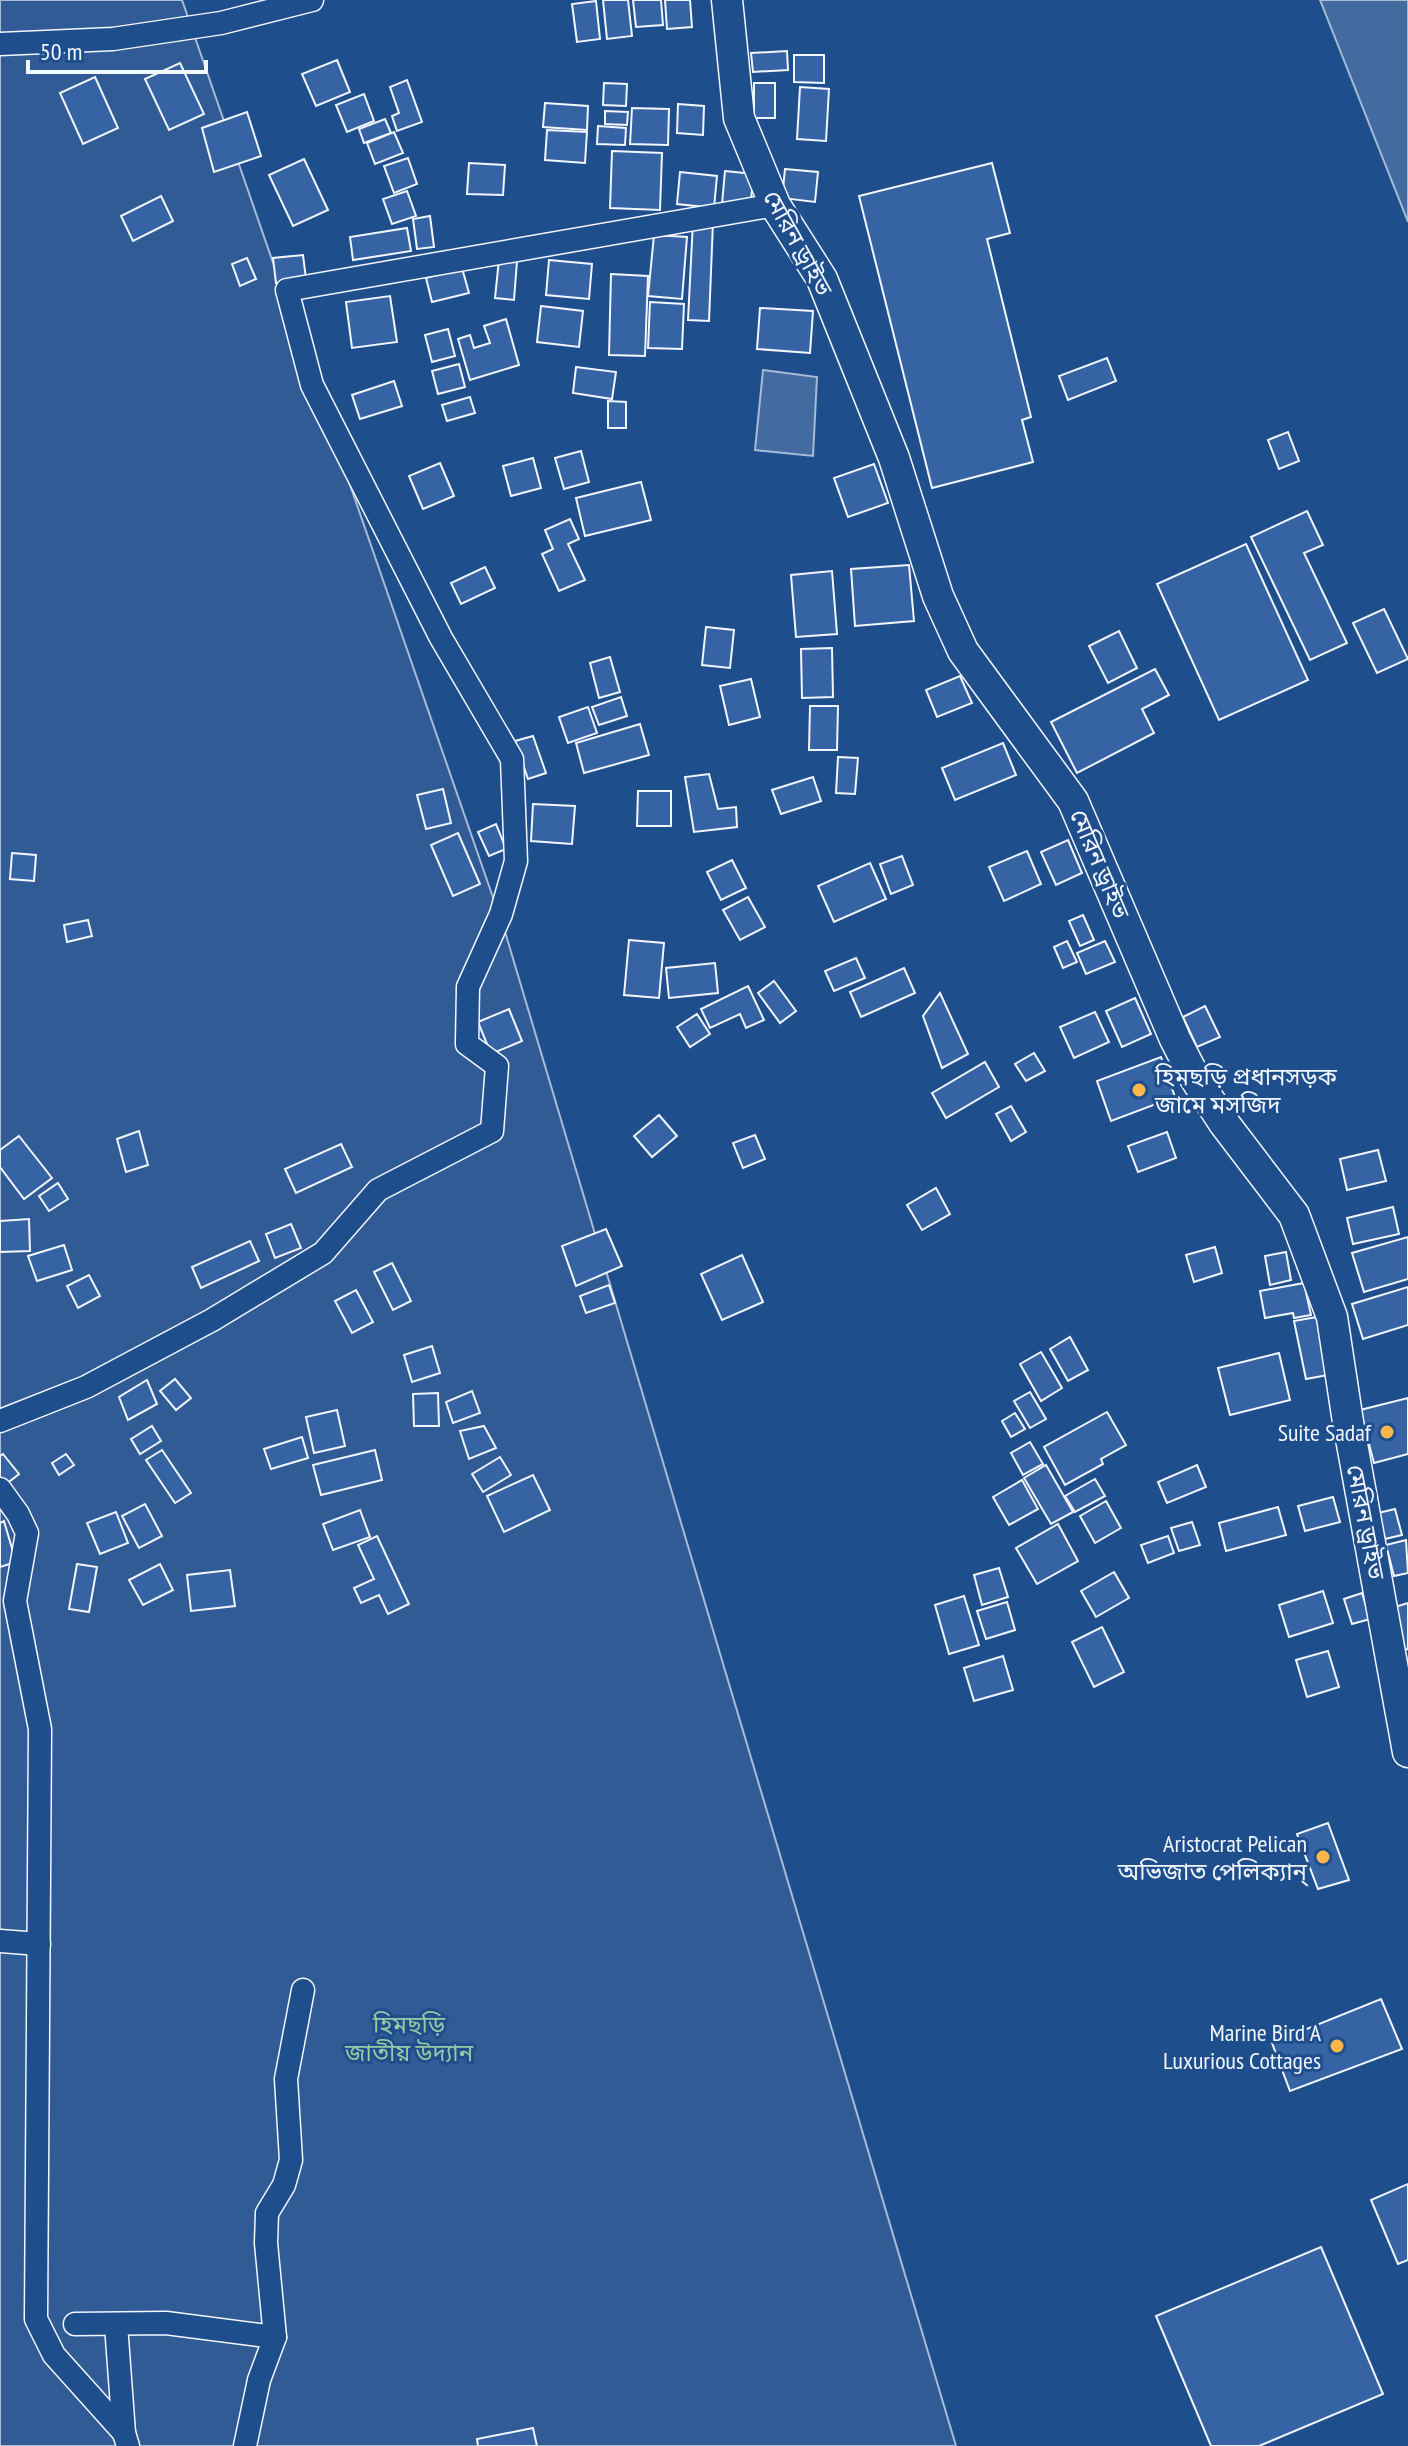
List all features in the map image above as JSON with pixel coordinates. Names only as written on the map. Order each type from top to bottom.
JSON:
[{"type":"main road","name":"মেরিন ড্রাইভ","points":[[727,0],[739,118],[775,205],[822,279],[894,458],[938,596],[963,651],[1073,801],[1175,1039],[1195,1078],[1224,1123],[1294,1215],[1332,1317],[1408,1752]]},
{"type":"street","points":[[0,44],[113,39],[221,23],[312,0]]},
{"type":"street","points":[[0,1421],[86,1387],[212,1320],[323,1253],[378,1190],[492,1131],[497,1066],[467,1044],[468,987],[501,914],[516,861],[512,759],[441,638],[312,385],[287,290],[775,205]]},
{"type":"street","points":[[0,1489],[27,1533],[15,1601],[40,1729],[36,2319],[54,2355],[126,2440]]},
{"type":"street","points":[[0,1941],[39,1944]]},
{"type":"street","points":[[245,2446],[259,2380],[275,2337],[266,2243],[267,2213],[284,2185],[291,2160],[286,2079],[303,1990]]},
{"type":"street","points":[[75,2324],[166,2323],[275,2337]]},
{"type":"street","points":[[116,2325],[126,2440]]},
{"type":"shaded area","name":"হিমছড়ি জাতীয় উদ্যান","points":[[0,0],[182,0],[506,935],[956,2446],[0,2446]]},
{"type":"shaded area","points":[[1320,0],[1408,0],[1408,222],[1328,20]]},
{"type":"shaded area","points":[[763,370],[817,377],[813,456],[755,450]]},
{"type":"building","points":[[603,0],[628,0],[632,36],[607,39]]},
{"type":"building","points":[[633,0],[661,0],[663,25],[636,27]]},
{"type":"building","points":[[665,0],[690,0],[692,27],[667,29]]},
{"type":"building","points":[[596,1],[600,39],[577,42],[572,4]]},
{"type":"building","points":[[787,51],[788,70],[753,72],[751,53]]},
{"type":"building","points":[[794,55],[824,55],[824,83],[794,82]]},
{"type":"building","points":[[337,60],[350,92],[316,106],[302,74]]},
{"type":"building","points":[[180,63],[204,114],[169,130],[145,79]]},
{"type":"building","points":[[95,77],[118,128],[83,144],[60,93]]},
{"type":"building","points":[[407,80],[422,122],[397,131],[392,116],[399,113],[390,87]]},
{"type":"building","points":[[604,83],[627,84],[626,106],[603,105]]},
{"type":"building","points":[[754,83],[775,83],[775,118],[754,118]]},
{"type":"building","points":[[800,87],[829,89],[826,141],[797,139]]},
{"type":"building","points":[[364,94],[374,121],[347,132],[336,105]]},
{"type":"building","points":[[545,103],[588,106],[587,130],[543,127]]},
{"type":"building","points":[[678,104],[704,106],[703,135],[677,133]]},
{"type":"building","points":[[632,108],[669,109],[668,145],[630,144]]},
{"type":"building","points":[[605,111],[628,112],[627,125],[605,124]]},
{"type":"building","points":[[247,112],[261,156],[214,172],[202,128]]},
{"type":"building","points":[[385,119],[391,133],[364,143],[359,129]]},
{"type":"building","points":[[598,126],[626,128],[625,145],[597,144]]},
{"type":"building","points":[[547,130],[587,132],[585,163],[545,160]]},
{"type":"building","points":[[394,132],[403,153],[375,164],[367,143]]},
{"type":"building","points":[[612,151],[662,153],[660,210],[610,208]]},
{"type":"building","points":[[408,158],[417,184],[394,193],[384,166]]},
{"type":"building","points":[[304,159],[328,210],[293,226],[269,175]]},
{"type":"building","points":[[469,163],[505,165],[503,195],[467,194]]},
{"type":"building","points":[[992,163],[1010,233],[987,239],[1031,417],[1022,420],[1033,462],[932,488],[859,196]]},
{"type":"building","points":[[785,169],[818,172],[815,202],[782,198]]},
{"type":"building","points":[[725,171],[754,174],[750,207],[722,204]]},
{"type":"building","points":[[680,172],[717,176],[714,208],[677,204]]},
{"type":"building","points":[[407,191],[416,216],[392,224],[383,199]]},
{"type":"building","points":[[161,196],[173,221],[133,241],[121,216]]},
{"type":"building","points":[[430,216],[434,247],[417,249],[413,219]]},
{"type":"building","points":[[693,221],[713,222],[709,321],[688,320]]},
{"type":"building","points":[[407,228],[411,251],[353,260],[350,237]]},
{"type":"building","points":[[654,235],[687,237],[682,299],[648,296]]},
{"type":"building","points":[[303,255],[306,279],[276,283],[273,258]]},
{"type":"building","points":[[247,258],[256,279],[240,286],[232,264]]},
{"type":"building","points":[[499,259],[517,261],[514,300],[495,298]]},
{"type":"building","points":[[549,260],[592,264],[589,299],[546,295]]},
{"type":"building","points":[[462,268],[469,293],[432,302],[426,278]]},
{"type":"building","points":[[611,274],[648,276],[645,356],[609,355]]},
{"type":"building","points":[[390,296],[397,342],[352,348],[346,302]]},
{"type":"building","points":[[650,302],[684,304],[682,349],[648,348]]},
{"type":"building","points":[[541,306],[583,311],[579,347],[537,342]]},
{"type":"building","points":[[760,308],[813,311],[810,353],[757,349]]},
{"type":"building","points":[[506,319],[519,365],[470,380],[458,339],[470,335],[474,348],[490,343],[484,326]]},
{"type":"building","points":[[448,329],[455,356],[432,362],[425,335]]},
{"type":"building","points":[[1107,358],[1116,381],[1068,400],[1059,376]]},
{"type":"building","points":[[459,364],[465,387],[438,394],[432,371]]},
{"type":"building","points":[[576,367],[616,372],[612,399],[573,393]]},
{"type":"building","points":[[394,381],[402,406],[360,419],[352,395]]},
{"type":"building","points":[[470,397],[475,413],[447,421],[442,405]]},
{"type":"building","points":[[608,401],[626,402],[626,428],[608,428]]},
{"type":"building","points":[[1288,432],[1299,461],[1279,469],[1268,440]]},
{"type":"building","points":[[581,451],[589,482],[564,489],[555,458]]},
{"type":"building","points":[[533,458],[541,488],[511,496],[503,466]]},
{"type":"building","points":[[440,463],[454,496],[423,509],[409,476]]},
{"type":"building","points":[[874,464],[888,503],[848,517],[834,478]]},
{"type":"building","points":[[641,482],[651,520],[585,536],[576,498]]},
{"type":"building","points":[[1307,511],[1323,545],[1304,553],[1347,643],[1310,660],[1251,537]]},
{"type":"building","points":[[570,519],[579,539],[568,544],[585,580],[559,591],[542,554],[553,549],[545,530]]},
{"type":"building","points":[[1246,544],[1308,680],[1219,720],[1157,584]]},
{"type":"building","points":[[909,565],[914,621],[855,626],[851,569]]},
{"type":"building","points":[[485,567],[495,588],[461,604],[451,583]]},
{"type":"building","points":[[832,571],[837,634],[796,637],[791,575]]},
{"type":"building","points":[[1384,609],[1408,659],[1377,673],[1353,623]]},
{"type":"building","points":[[706,627],[734,630],[730,668],[702,665]]},
{"type":"building","points":[[1119,631],[1137,668],[1108,683],[1089,646]]},
{"type":"building","points":[[832,648],[833,697],[802,698],[801,649]]},
{"type":"building","points":[[610,657],[620,692],[599,698],[590,663]]},
{"type":"building","points":[[1155,669],[1169,695],[1142,709],[1154,733],[1077,773],[1051,722]]},
{"type":"building","points":[[960,676],[972,703],[937,717],[926,690]]},
{"type":"building","points":[[751,679],[760,717],[729,725],[720,686]]},
{"type":"building","points":[[621,697],[627,716],[599,725],[592,707]]},
{"type":"building","points":[[810,706],[838,706],[837,750],[809,750]]},
{"type":"building","points":[[588,707],[597,733],[568,743],[559,717]]},
{"type":"building","points":[[640,724],[649,755],[584,773],[576,743]]},
{"type":"building","points":[[533,736],[546,773],[528,779],[515,741]]},
{"type":"building","points":[[1003,743],[1016,775],[955,800],[942,768]]},
{"type":"building","points":[[838,757],[858,758],[855,794],[836,793]]},
{"type":"building","points":[[709,774],[718,809],[736,807],[737,827],[694,832],[685,777]]},
{"type":"building","points":[[813,777],[821,801],[781,814],[772,790]]},
{"type":"building","points":[[443,789],[451,823],[426,829],[417,795]]},
{"type":"building","points":[[638,791],[671,791],[671,826],[637,826]]},
{"type":"building","points":[[533,804],[575,806],[572,844],[531,841]]},
{"type":"building","points":[[496,824],[506,849],[489,856],[478,832]]},
{"type":"building","points":[[458,833],[480,884],[453,896],[431,845]]},
{"type":"building","points":[[1068,840],[1082,873],[1056,885],[1041,852]]},
{"type":"building","points":[[1027,851],[1041,884],[1004,901],[989,867]]},
{"type":"building","points":[[12,853],[36,855],[34,881],[10,879]]},
{"type":"building","points":[[902,856],[913,885],[891,894],[880,864]]},
{"type":"building","points":[[732,860],[746,888],[721,900],[707,872]]},
{"type":"building","points":[[870,863],[886,899],[834,922],[818,886]]},
{"type":"building","points":[[748,897],[765,927],[740,940],[723,910]]},
{"type":"building","points":[[1083,915],[1094,940],[1080,946],[1069,921]]},
{"type":"building","points":[[88,920],[92,936],[67,942],[64,925]]},
{"type":"building","points":[[629,940],[664,943],[659,998],[624,995]]},
{"type":"building","points":[[1067,941],[1077,962],[1063,968],[1054,947]]},
{"type":"building","points":[[1105,941],[1115,962],[1086,974],[1077,953]]},
{"type":"building","points":[[856,958],[865,978],[834,991],[825,971]]},
{"type":"building","points":[[715,963],[718,993],[669,998],[666,968]]},
{"type":"building","points":[[904,968],[915,993],[861,1017],[850,992]]},
{"type":"building","points":[[774,981],[796,1011],[780,1023],[758,993]]},
{"type":"building","points":[[748,986],[764,1020],[746,1028],[740,1014],[710,1028],[701,1009]]},
{"type":"building","points":[[940,993],[968,1054],[942,1068],[923,1016]]},
{"type":"building","points":[[1135,998],[1151,1034],[1122,1047],[1106,1011]]},
{"type":"building","points":[[1205,1006],[1220,1037],[1197,1047],[1183,1017]]},
{"type":"building","points":[[509,1009],[522,1041],[491,1054],[478,1022]]},
{"type":"building","points":[[1095,1012],[1109,1042],[1074,1058],[1060,1027]]},
{"type":"building","points":[[697,1014],[710,1034],[690,1047],[677,1027]]},
{"type":"building","points":[[1034,1053],[1045,1071],[1026,1081],[1015,1064]]},
{"type":"building","points":[[1161,1057],[1175,1097],[1111,1121],[1097,1081]]},
{"type":"building","points":[[985,1062],[999,1087],[946,1118],[932,1093]]},
{"type":"building","points":[[1011,1106],[1026,1132],[1011,1141],[996,1114]]},
{"type":"building","points":[[659,1115],[677,1136],[652,1157],[634,1136]]},
{"type":"building","points":[[139,1131],[148,1165],[126,1172],[117,1139]]},
{"type":"building","points":[[1167,1132],[1176,1158],[1138,1172],[1128,1146]]},
{"type":"building","points":[[755,1135],[765,1159],[743,1168],[733,1143]]},
{"type":"building","points":[[19,1136],[52,1178],[24,1199],[0,1167],[0,1150]]},
{"type":"building","points":[[341,1144],[352,1167],[296,1193],[285,1169]]},
{"type":"building","points":[[1378,1150],[1386,1181],[1347,1190],[1340,1159]]},
{"type":"building","points":[[58,1183],[68,1199],[49,1211],[39,1196]]},
{"type":"building","points":[[936,1188],[950,1214],[922,1230],[907,1205]]},
{"type":"building","points":[[1393,1207],[1399,1234],[1353,1244],[1347,1218]]},
{"type":"building","points":[[29,1219],[30,1251],[0,1252],[0,1221]]},
{"type":"building","points":[[291,1224],[301,1248],[275,1258],[266,1234]]},
{"type":"building","points":[[606,1229],[622,1266],[576,1286],[562,1246]]},
{"type":"building","points":[[1408,1237],[1408,1279],[1364,1292],[1352,1253]]},
{"type":"building","points":[[250,1241],[259,1261],[201,1288],[192,1267]]},
{"type":"building","points":[[64,1245],[72,1270],[37,1281],[28,1256]]},
{"type":"building","points":[[1215,1247],[1222,1273],[1194,1282],[1186,1255]]},
{"type":"building","points":[[1286,1252],[1291,1280],[1270,1285],[1265,1256]]},
{"type":"building","points":[[742,1255],[763,1302],[722,1320],[701,1274]]},
{"type":"building","points":[[392,1263],[411,1301],[393,1310],[374,1272]]},
{"type":"building","points":[[89,1275],[100,1296],[78,1308],[67,1286]]},
{"type":"building","points":[[1304,1283],[1311,1315],[1294,1318],[1293,1313],[1265,1318],[1260,1291]]},
{"type":"building","points":[[609,1285],[615,1303],[586,1313],[580,1296]]},
{"type":"building","points":[[1408,1287],[1408,1325],[1363,1339],[1352,1304]]},
{"type":"building","points":[[356,1290],[373,1322],[352,1333],[335,1301]]},
{"type":"building","points":[[1317,1317],[1328,1375],[1306,1379],[1294,1321]]},
{"type":"building","points":[[1070,1337],[1088,1370],[1068,1381],[1050,1349]]},
{"type":"building","points":[[432,1346],[440,1373],[412,1382],[404,1355]]},
{"type":"building","points":[[1041,1352],[1062,1388],[1041,1401],[1020,1364]]},
{"type":"building","points":[[1279,1353],[1290,1400],[1230,1415],[1218,1368]]},
{"type":"building","points":[[175,1379],[191,1398],[176,1410],[160,1391]]},
{"type":"building","points":[[147,1380],[157,1404],[128,1420],[119,1397]]},
{"type":"building","points":[[472,1391],[480,1413],[453,1423],[446,1402]]},
{"type":"building","points":[[1030,1392],[1046,1419],[1030,1428],[1014,1401]]},
{"type":"building","points":[[438,1393],[439,1426],[414,1426],[413,1394]]},
{"type":"building","name":"Suite Sadaf","points":[[1408,1398],[1408,1454],[1374,1463],[1360,1410]]},
{"type":"building","points":[[337,1410],[345,1446],[314,1453],[306,1417]]},
{"type":"building","points":[[1107,1412],[1126,1445],[1101,1459],[1103,1464],[1065,1485],[1044,1447]]},
{"type":"building","points":[[1015,1413],[1025,1429],[1011,1437],[1002,1421]]},
{"type":"building","points":[[152,1426],[161,1441],[140,1454],[131,1439]]},
{"type":"building","points":[[484,1426],[496,1448],[469,1459],[460,1431]]},
{"type":"building","points":[[302,1437],[308,1458],[271,1469],[264,1449]]},
{"type":"building","points":[[1030,1442],[1043,1464],[1023,1475],[1011,1453]]},
{"type":"building","points":[[162,1450],[191,1493],[175,1503],[146,1460]]},
{"type":"building","points":[[375,1450],[382,1480],[321,1495],[313,1465]]},
{"type":"building","points":[[3,1454],[19,1474],[0,1489],[0,1456]]},
{"type":"building","points":[[66,1454],[74,1465],[59,1475],[52,1463]]},
{"type":"building","points":[[500,1457],[511,1475],[483,1492],[472,1474]]},
{"type":"building","points":[[1046,1465],[1073,1512],[1051,1524],[1024,1478]]},
{"type":"building","points":[[1197,1465],[1206,1487],[1167,1503],[1158,1482]]},
{"type":"building","points":[[533,1475],[550,1510],[504,1532],[487,1496]]},
{"type":"building","points":[[1095,1479],[1105,1496],[1075,1512],[1065,1496]]},
{"type":"building","points":[[1022,1480],[1038,1509],[1009,1525],[993,1497]]},
{"type":"building","points":[[1333,1497],[1340,1522],[1305,1531],[1298,1506]]},
{"type":"building","points":[[1106,1501],[1121,1528],[1095,1543],[1080,1516]]},
{"type":"building","points":[[145,1504],[162,1536],[139,1548],[122,1516]]},
{"type":"building","points":[[1278,1507],[1286,1535],[1226,1551],[1219,1523]]},
{"type":"building","points":[[1395,1509],[1402,1535],[1385,1539],[1378,1513]]},
{"type":"building","points":[[360,1510],[370,1537],[333,1550],[323,1524]]},
{"type":"building","points":[[116,1512],[128,1543],[100,1554],[87,1523]]},
{"type":"building","points":[[4,1521],[16,1562],[0,1567],[0,1523]]},
{"type":"building","points":[[1192,1522],[1200,1545],[1179,1551],[1171,1528]]},
{"type":"building","points":[[1058,1524],[1078,1561],[1037,1584],[1016,1548]]},
{"type":"building","points":[[377,1536],[409,1604],[388,1614],[379,1595],[361,1603],[354,1588],[374,1579],[358,1545]]},
{"type":"building","points":[[1168,1536],[1174,1553],[1148,1563],[1141,1545]]},
{"type":"building","points":[[1406,1540],[1408,1573],[1394,1576],[1386,1545]]},
{"type":"building","points":[[77,1564],[97,1567],[89,1612],[69,1609]]},
{"type":"building","points":[[160,1564],[173,1590],[143,1605],[129,1580]]},
{"type":"building","points":[[999,1568],[1008,1597],[982,1605],[974,1575]]},
{"type":"building","points":[[230,1570],[235,1606],[191,1611],[187,1575]]},
{"type":"building","points":[[1114,1572],[1129,1598],[1096,1617],[1081,1591]]},
{"type":"building","points":[[1323,1591],[1333,1623],[1289,1637],[1279,1605]]},
{"type":"building","points":[[1362,1593],[1370,1619],[1352,1624],[1344,1599]]},
{"type":"building","points":[[964,1596],[979,1645],[949,1654],[935,1605]]},
{"type":"building","points":[[1007,1602],[1015,1630],[986,1639],[977,1611]]},
{"type":"building","points":[[1408,1603],[1408,1649],[1405,1650],[1392,1608]]},
{"type":"building","points":[[1102,1627],[1124,1672],[1094,1687],[1072,1642]]},
{"type":"building","points":[[1328,1651],[1339,1687],[1307,1697],[1296,1660]]},
{"type":"building","points":[[1003,1656],[1013,1690],[974,1701],[964,1668]]},
{"type":"building","name":"Aristocrat Pelican অভিজাত পেলিক্যান্","points":[[1328,1823],[1349,1880],[1318,1889],[1297,1834]]},
{"type":"building","name":"Marine Bird A Luxurious Cottages","points":[[1381,1999],[1402,2049],[1290,2091],[1272,2043]]},
{"type":"building","points":[[1408,2184],[1408,2260],[1398,2264],[1371,2200]]},
{"type":"building","points":[[1321,2247],[1383,2394],[1259,2446],[1211,2446],[1156,2316]]},
{"type":"building","points":[[533,2428],[537,2446],[478,2446],[477,2439]]},
{"type":"place","name":"হিমছড়ি প্রধানসড়ক জামে মসজিদ","points":[[1139,1090]]},
{"type":"place","name":"Suite Sadaf","points":[[1387,1432]]},
{"type":"place","name":"Aristocrat Pelican অভিজাত পেলিক্যান্","points":[[1323,1857]]},
{"type":"place","name":"Marine Bird A Luxurious Cottages","points":[[1337,2046]]}]
